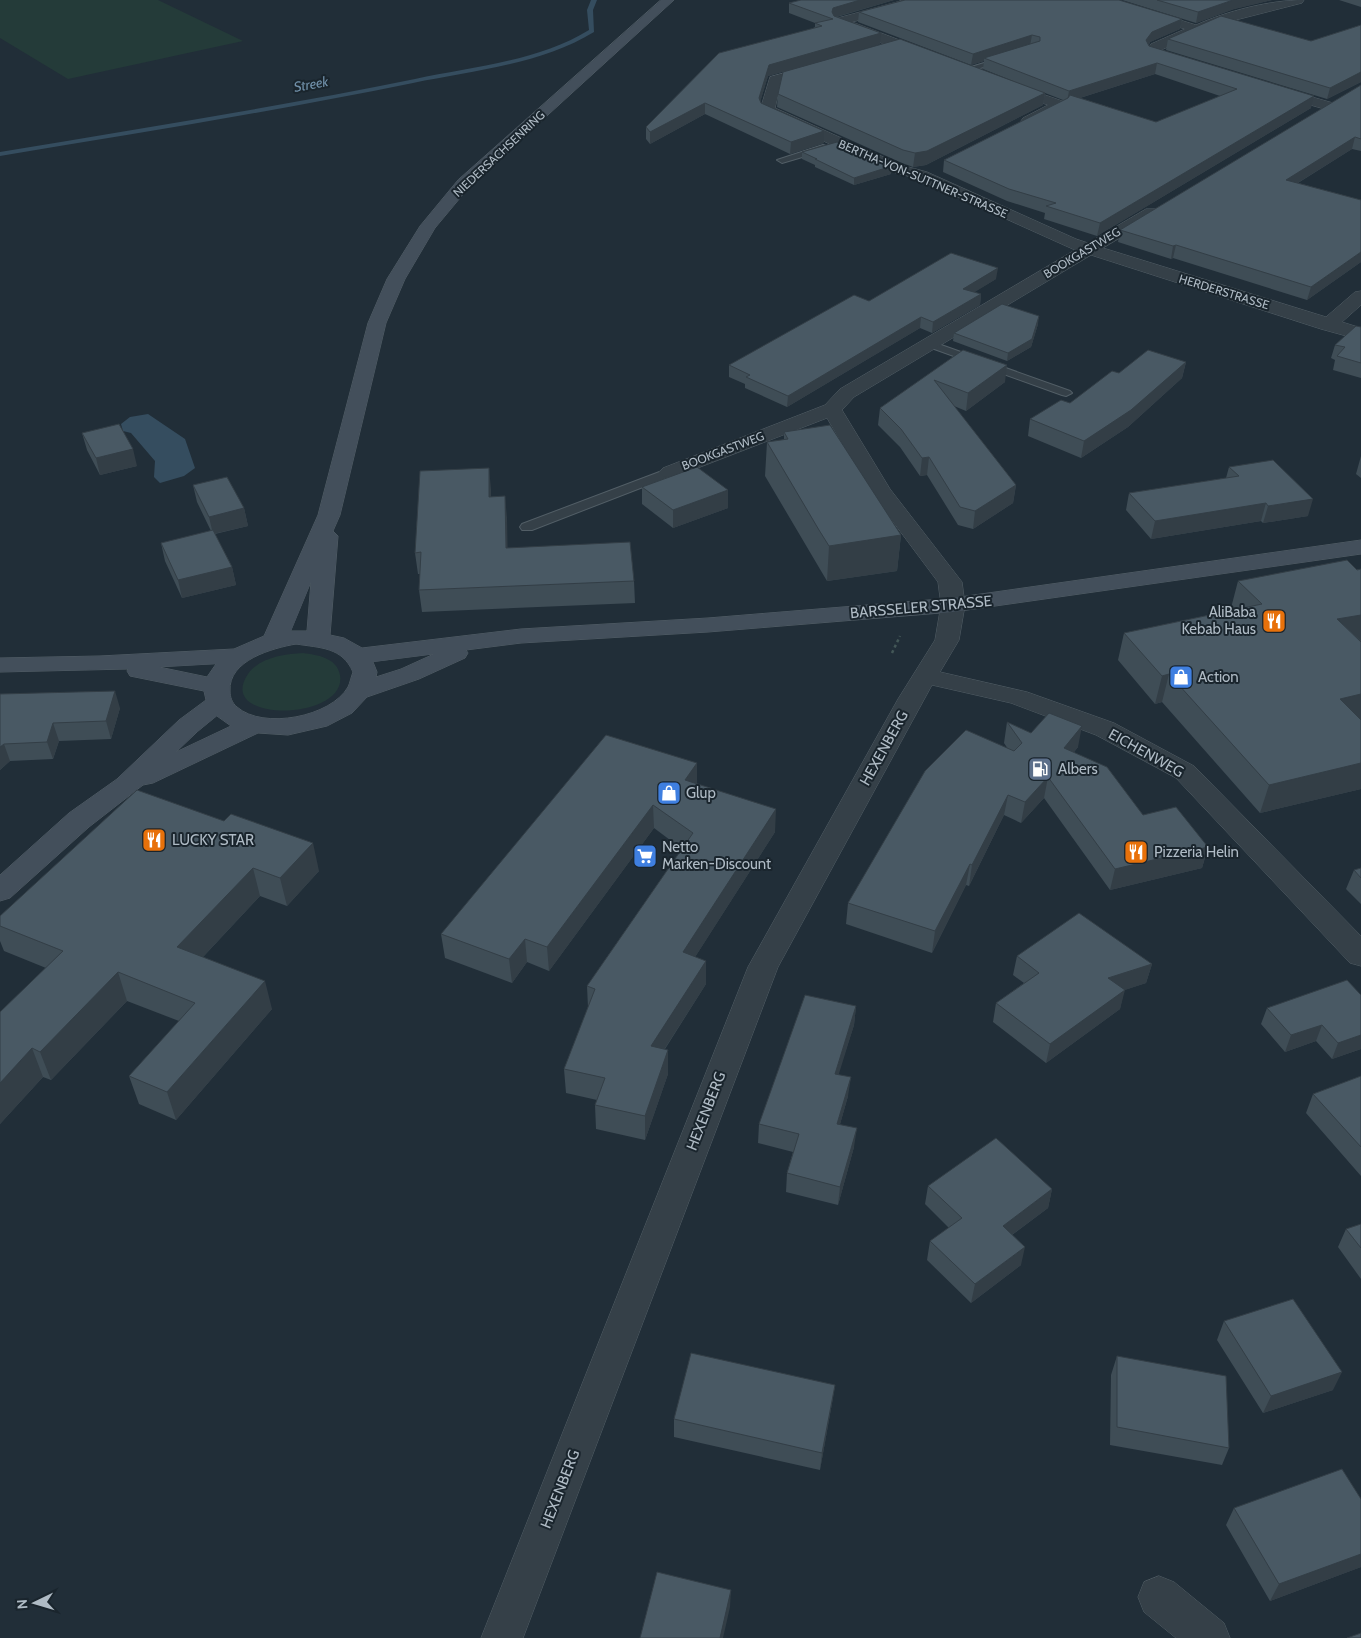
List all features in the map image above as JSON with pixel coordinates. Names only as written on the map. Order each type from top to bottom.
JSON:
[{"type":"main road","name":"NIEDERSACHSENRING","points":[[318,638],[329,514],[377,323],[396,279],[428,226],[464,183],[668,0]]},
{"type":"main road","name":"NIEDERSACHSENRING","points":[[274,641],[329,514]]},
{"type":"main road","name":"BARSSELER STRASSE","points":[[358,656],[521,636],[708,625],[953,606],[1361,547]]},
{"type":"main road","points":[[0,891],[79,820],[127,785],[188,726],[217,694],[223,670],[238,656],[254,647],[274,641],[296,637],[318,638],[335,642],[348,648],[358,656],[364,667],[365,679],[360,691],[347,705],[328,717],[278,727],[254,725],[238,720],[227,712],[217,694],[100,663]]},
{"type":"main road","name":"BARSSELER STRASSE","points":[[360,691],[410,674],[479,642]]},
{"type":"main road","points":[[0,665],[100,663],[238,656]]},
{"type":"main road","points":[[127,785],[254,725]]},
{"type":"street","points":[[906,0],[913,2],[840,22],[937,59]]},
{"type":"street","points":[[1103,0],[1197,29]]},
{"type":"street","points":[[1197,66],[1153,52],[1156,47],[1215,21],[1298,0]]},
{"type":"street","points":[[870,53],[898,45]]},
{"type":"street","name":"BERTHA-VON-SUTTNER-STRASSE","points":[[834,64],[775,80],[767,110],[895,168],[921,175],[1070,243],[1088,249]]},
{"type":"street","points":[[960,68],[1060,105],[1016,127]]},
{"type":"street","points":[[1263,86],[1332,103],[1312,116]]},
{"type":"street","points":[[921,175],[938,167]]},
{"type":"street","name":"BOOKGASTWEG","points":[[670,472],[832,409],[846,393],[1171,201]]},
{"type":"street","name":"HERDERSTRASSE","points":[[1088,249],[1361,334]]},
{"type":"street","points":[[1328,324],[1361,296]]},
{"type":"street","points":[[832,409],[881,491],[950,582],[953,606]]},
{"type":"street","name":"HEXENBERG","points":[[502,1638],[763,967],[924,676],[947,640],[953,606]]},
{"type":"street","name":"EICHENWEG","points":[[924,676],[1018,697],[1105,729],[1185,772],[1361,955]]},
{"type":"street","points":[[1159,1596],[1209,1638]]},
{"type":"lane","points":[[960,68],[1017,55]]},
{"type":"lane","points":[[782,160],[840,143]]},
{"type":"lane","points":[[930,344],[1066,393]]},
{"type":"lane","points":[[527,527],[670,472]]},
{"type":"green space","points":[[0,0],[158,0],[243,41],[68,79],[0,38]]},
{"type":"green space","points":[[303,653],[321,656],[335,665],[340,675],[337,690],[324,701],[305,708],[284,710],[264,708],[249,702],[243,690],[248,674],[253,668],[266,660],[288,654]]},
{"type":"water","points":[[148,414],[185,439],[195,468],[184,476],[160,483],[154,477],[155,461],[131,433],[123,431],[121,424],[130,417]]},
{"type":"building","points":[[801,0],[860,0],[833,8],[834,16],[881,33],[769,65],[759,98],[761,103],[824,131],[791,142],[705,103],[650,132],[646,127],[719,53],[822,26],[815,23],[833,19],[789,3]]},
{"type":"building","points":[[905,0],[1119,0],[1182,19],[1152,32],[1146,40],[1149,46],[1314,96],[1100,223],[1046,206],[1056,203],[1009,189],[944,160],[1068,98],[1070,95],[1156,122],[1237,89],[1157,63],[1069,91],[984,58],[1040,41],[1040,37],[1032,35],[973,54],[859,12]]},
{"type":"building","points":[[1157,0],[1233,0],[1198,12]]},
{"type":"building","points":[[1221,16],[1311,41],[1361,25],[1361,72],[1330,88],[1168,39]]},
{"type":"building","points":[[900,39],[1045,93],[927,151],[915,153],[903,150],[778,94],[783,72]]},
{"type":"building","points":[[1361,85],[1361,139],[1355,137],[1286,180],[1361,200],[1361,252],[1311,287],[1176,245],[1173,246],[1120,230]]},
{"type":"building","points":[[837,142],[892,166],[854,178],[802,152]]},
{"type":"building","points":[[951,253],[998,268],[963,289],[981,294],[933,322],[921,317],[788,396],[746,377],[750,375],[729,365],[854,295],[869,301]]},
{"type":"building","points":[[1002,304],[1039,316],[1032,339],[1008,353],[954,333]]},
{"type":"building","points":[[1356,326],[1361,327],[1361,363],[1337,356],[1345,347],[1335,345]]},
{"type":"building","points":[[963,350],[1007,365],[968,393],[934,380],[1016,485],[975,511],[960,507],[929,457],[922,458],[901,429],[880,408]]},
{"type":"building","points":[[1148,350],[1186,362],[1131,410],[1084,441],[1030,419],[1061,400],[1070,403],[1112,371],[1119,373]]},
{"type":"building","points":[[119,424],[133,449],[96,458],[82,433]]},
{"type":"building","points":[[830,425],[901,535],[829,546],[767,442],[788,439],[784,432]]},
{"type":"building","points":[[1273,460],[1313,499],[1268,506],[1266,503],[1155,521],[1129,493],[1239,476],[1229,467]]},
{"type":"building","points":[[697,467],[728,490],[673,510],[642,487]]},
{"type":"building","points":[[489,468],[489,497],[505,496],[506,548],[630,542],[634,581],[419,590],[421,552],[415,553],[420,471]]},
{"type":"building","points":[[227,477],[244,508],[209,517],[193,485]]},
{"type":"building","points":[[213,530],[232,567],[178,580],[161,543]]},
{"type":"building","points":[[1347,560],[1357,570],[1361,569],[1361,615],[1337,619],[1361,642],[1361,694],[1340,699],[1361,720],[1361,763],[1269,785],[1169,674],[1162,676],[1124,633],[1262,604],[1238,581]]},
{"type":"building","points":[[115,691],[106,721],[53,723],[47,742],[4,744],[0,747],[0,694]]},
{"type":"building","points":[[1049,713],[1082,726],[1064,748],[1107,767],[1143,815],[1176,807],[1208,847],[1115,869],[1048,777],[1025,802],[1008,795],[935,931],[848,903],[925,771],[966,730],[1014,751],[1022,743],[1007,722],[1031,733]]},
{"type":"building","points":[[606,735],[697,763],[685,780],[776,809],[683,952],[706,961],[651,1046],[668,1050],[645,1116],[595,1105],[605,1078],[564,1069],[595,989],[587,986],[693,833],[653,805],[547,947],[525,939],[509,959],[441,934]]},
{"type":"building","points":[[137,790],[224,821],[231,814],[313,843],[280,878],[253,868],[177,947],[265,981],[167,1092],[129,1076],[195,1003],[118,972],[40,1052],[32,1048],[0,1083],[0,1012],[63,951],[0,926],[0,916]]},
{"type":"building","points":[[1361,868],[1361,878],[1354,870]]},
{"type":"building","points":[[1079,913],[1152,964],[1108,978],[1125,990],[1050,1044],[996,1003],[1039,973],[1017,956]]},
{"type":"building","points":[[1347,980],[1361,995],[1361,1035],[1338,1043],[1322,1025],[1291,1035],[1267,1008]]},
{"type":"building","points":[[805,995],[856,1006],[835,1074],[851,1077],[837,1124],[857,1128],[840,1187],[787,1173],[799,1134],[759,1124]]},
{"type":"building","points":[[1361,1076],[1361,1147],[1313,1094]]},
{"type":"building","points":[[996,1138],[1052,1189],[1003,1226],[1025,1247],[975,1284],[930,1241],[962,1218],[928,1186]]},
{"type":"building","points":[[1361,1224],[1361,1248],[1346,1229]]},
{"type":"building","points":[[1293,1299],[1342,1372],[1271,1396],[1224,1321]]},
{"type":"building","points":[[691,1353],[835,1385],[822,1453],[674,1419]]},
{"type":"building","points":[[1117,1356],[1226,1376],[1229,1448],[1117,1427]]},
{"type":"building","points":[[1342,1469],[1361,1499],[1361,1554],[1279,1584],[1234,1508]]},
{"type":"building","points":[[657,1572],[731,1590],[720,1638],[640,1638]]},
{"type":"building","points":[[1361,1633],[1361,1638],[1347,1638]]},
{"type":"waterway","name":"Streek","points":[[0,154],[280,106],[523,59],[561,47],[592,31],[590,10],[594,0]]},
{"type":"place","name":"AliBaba Kebab Haus","points":[[1274,621]]},
{"type":"place","name":"Action","points":[[1181,677]]},
{"type":"place","name":"Albers","points":[[1040,769]]},
{"type":"place","name":"Glup","points":[[669,793]]},
{"type":"place","name":"LUCKY STAR","points":[[154,840]]},
{"type":"place","name":"Pizzeria Helin","points":[[1136,852]]},
{"type":"place","name":"Netto Marken-Discount","points":[[645,856]]}]
